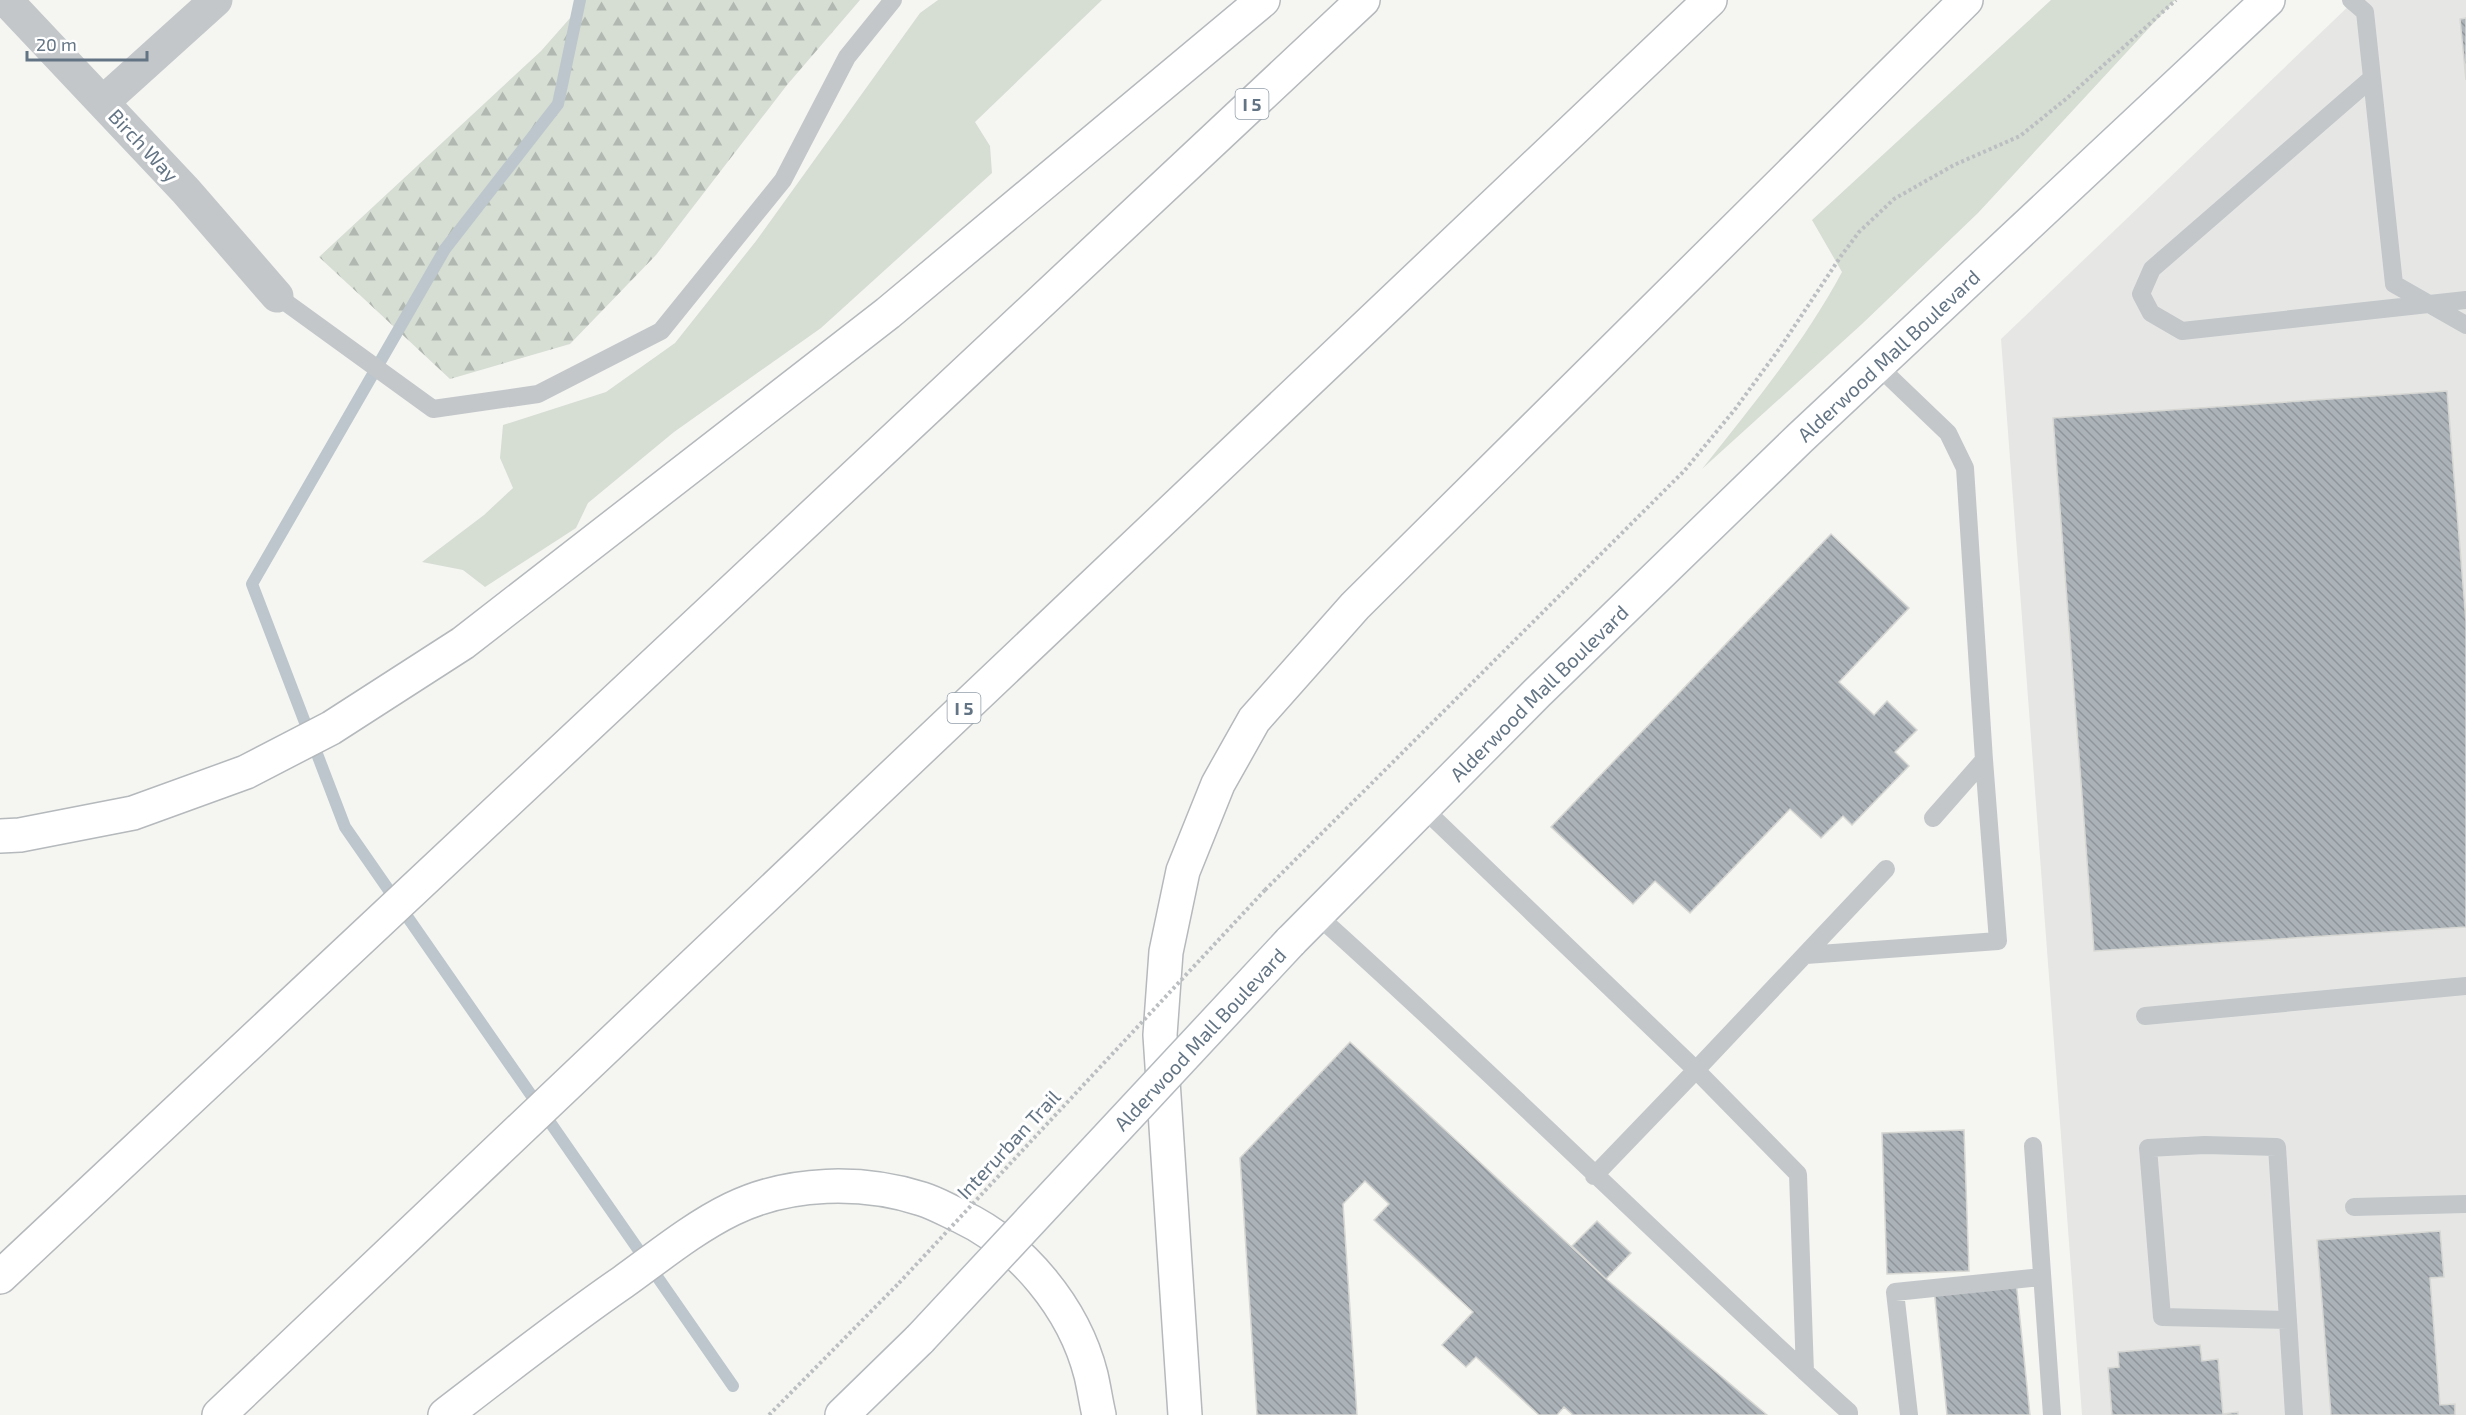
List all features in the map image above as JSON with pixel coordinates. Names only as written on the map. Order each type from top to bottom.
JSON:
[{"type":"main road","points":[[0,836],[21,835],[133,813],[246,772],[331,728],[463,643],[888,314],[1263,0]]},
{"type":"main road","name":"I 5","points":[[0,1277],[1363,0]]},
{"type":"main road","name":"I 5","points":[[219,1415],[1710,0]]},
{"type":"main road","points":[[1185,1415],[1160,1035],[1166,952],[1183,871],[1218,784],[1254,720],[1355,606],[1966,0]]},
{"type":"main road","name":"Alderwood Mall Boulevard","points":[[842,1415],[920,1339],[1290,942],[1545,685],[1877,365],[2268,0]]},
{"type":"main road","points":[[445,1415],[567,1320],[708,1223],[733,1209],[786,1191],[833,1186],[880,1188],[924,1199],[978,1224],[1019,1256],[1041,1280],[1069,1322],[1091,1374],[1099,1415]]},
{"type":"street","name":"Birch Way","points":[[6,0],[186,191],[277,296]]},
{"type":"street","points":[[103,102],[216,0]]},
{"type":"lane","points":[[277,296],[433,409],[538,394],[661,331],[783,180],[847,57],[893,0]]},
{"type":"lane","points":[[2351,0],[2365,12],[2394,284],[2466,325]]},
{"type":"lane","points":[[2372,78],[2152,268],[2140,294],[2151,314],[2182,332],[2466,300]]},
{"type":"lane","points":[[1806,955],[1998,941],[1965,468],[1948,433],[1877,365]]},
{"type":"lane","points":[[1933,818],[1984,760]]},
{"type":"lane","points":[[1423,808],[1696,1070],[1798,1174],[1805,1372]]},
{"type":"lane","points":[[1594,1176],[1886,869]]},
{"type":"lane","points":[[1317,915],[1398,988],[1594,1176],[1849,1412],[1849,1415]]},
{"type":"lane","points":[[2145,1016],[2466,986]]},
{"type":"lane","points":[[2288,1320],[2162,1317],[2148,1148],[2205,1145],[2277,1147],[2288,1320],[2294,1415]]},
{"type":"lane","points":[[2033,1146],[2052,1415]]},
{"type":"lane","points":[[2354,1208],[2466,1204]]},
{"type":"lane","points":[[1909,1415],[1895,1292],[2042,1277]]},
{"type":"path","name":"Interurban Trail","points":[[769,1415],[899,1283],[1265,890],[1685,470],[1756,381],[1782,345],[1818,287],[1859,232],[1894,199],[1925,180],[2020,136],[2066,99],[2176,0]]},
{"type":"shaded area","points":[[2355,0],[2466,0],[2466,1415],[2082,1415],[2001,339]]},
{"type":"green space","points":[[586,0],[860,0],[787,85],[656,255],[570,344],[450,379],[319,257],[541,51]]},
{"type":"green space","points":[[938,0],[1102,0],[975,122],[990,146],[992,173],[821,328],[674,432],[588,503],[576,528],[485,587],[463,570],[422,562],[484,515],[513,488],[500,458],[503,425],[606,392],[675,343],[756,241],[920,13]]},
{"type":"green space","points":[[2051,0],[2175,0],[1978,213],[1862,324],[1702,469],[1794,349],[1842,272],[1812,220]]},
{"type":"building","points":[[2466,18],[2466,80],[2460,19]]},
{"type":"building","points":[[2447,391],[2466,621],[2466,927],[2094,951],[2053,418]]},
{"type":"building","points":[[1831,534],[1909,608],[1839,682],[1874,715],[1887,701],[1917,730],[1895,752],[1909,766],[1852,825],[1843,816],[1821,838],[1790,809],[1690,913],[1655,881],[1633,904],[1551,827]]},
{"type":"building","points":[[1350,1042],[1606,1279],[1767,1415],[1573,1415],[1564,1407],[1557,1415],[1539,1415],[1476,1357],[1466,1367],[1442,1345],[1473,1312],[1374,1220],[1389,1204],[1365,1181],[1343,1204],[1357,1415],[1257,1415],[1240,1158]]},
{"type":"building","points":[[1964,1130],[1969,1271],[1887,1274],[1882,1133]]},
{"type":"building","points":[[1597,1221],[1631,1253],[1606,1279],[1572,1246]]},
{"type":"building","points":[[2440,1231],[2444,1277],[2430,1278],[2440,1405],[2455,1404],[2455,1415],[2331,1415],[2317,1240]]},
{"type":"building","points":[[2016,1281],[2030,1415],[1947,1415],[1934,1289]]},
{"type":"building","points":[[2200,1345],[2202,1361],[2218,1359],[2223,1414],[2238,1412],[2238,1415],[2112,1415],[2108,1368],[2119,1367],[2118,1352]]},
{"type":"waterway","points":[[580,0],[558,104],[445,249],[252,584],[345,827],[733,1386]]}]
